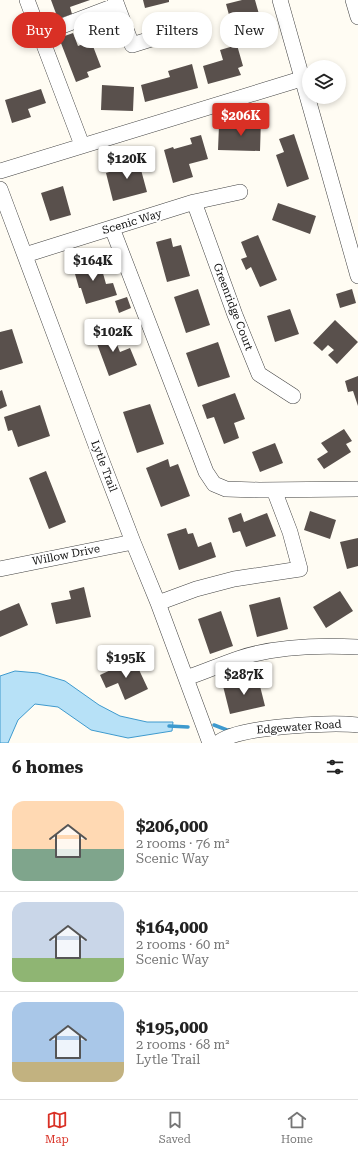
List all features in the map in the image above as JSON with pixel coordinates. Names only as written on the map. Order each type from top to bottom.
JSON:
[{"type":"street","points":[[27,0],[32,12]]},
{"type":"street","points":[[280,0],[301,79],[338,202],[358,276]]},
{"type":"street","points":[[353,0],[358,17]]},
{"type":"street","points":[[66,23],[116,3],[132,45],[142,42]]},
{"type":"street","points":[[45,48],[82,145]]},
{"type":"street","points":[[0,171],[301,79]]},
{"type":"street","name":"Lytle Trail","points":[[0,189],[210,743]]},
{"type":"street","name":"Scenic Way","points":[[25,255],[194,202],[240,192]]},
{"type":"street","name":"Greenridge Court","points":[[194,202],[235,315],[259,374],[293,396]]},
{"type":"street","points":[[112,228],[206,472],[214,484],[226,489],[358,489]]},
{"type":"street","points":[[158,603],[196,589],[234,579],[300,569],[290,532],[274,490]]},
{"type":"street","name":"Willow Drive","points":[[2,564],[133,542]]},
{"type":"street","points":[[186,678],[241,658],[276,650],[306,647],[358,647]]},
{"type":"street","name":"Edgewater Road","points":[[218,743],[223,739],[249,732],[310,724],[342,723],[358,725]]},
{"type":"water","points":[[15,671],[38,673],[65,681],[99,705],[120,716],[147,722],[173,722],[172,731],[128,738],[91,730],[58,707],[35,704],[18,720],[8,743],[0,743],[0,676]]},
{"type":"building","points":[[51,0],[90,0],[70,7],[72,14],[66,16],[66,12],[55,12]]},
{"type":"building","points":[[143,0],[169,0],[169,2],[145,8]]},
{"type":"building","points":[[242,0],[255,0],[258,12],[228,12],[226,4]]},
{"type":"building","points":[[73,33],[74,48],[94,48],[101,67],[87,72],[89,77],[76,82],[63,48],[66,48],[66,36]]},
{"type":"building","points":[[227,48],[238,48],[243,66],[238,68],[241,75],[208,84],[203,66],[223,60],[220,50]]},
{"type":"building","points":[[192,64],[198,88],[145,102],[141,85],[170,77],[168,71]]},
{"type":"building","points":[[102,85],[134,87],[133,111],[101,110]]},
{"type":"building","points":[[41,89],[46,103],[28,109],[31,117],[12,123],[5,100]]},
{"type":"building","points":[[249,118],[261,119],[260,151],[218,150],[219,125],[248,126]]},
{"type":"building","points":[[294,134],[309,179],[287,187],[276,155],[284,152],[279,139]]},
{"type":"building","points":[[201,135],[208,159],[189,164],[193,177],[173,183],[164,150],[192,144],[190,138]]},
{"type":"building","points":[[137,155],[147,192],[113,201],[106,173],[125,167],[123,159]]},
{"type":"building","points":[[63,186],[71,215],[50,221],[41,193]]},
{"type":"building","points":[[278,203],[316,216],[310,234],[272,220]]},
{"type":"building","points":[[258,235],[277,280],[260,287],[251,267],[246,270],[241,259],[247,257],[241,242]]},
{"type":"building","points":[[171,238],[173,247],[181,245],[190,276],[167,282],[156,242]]},
{"type":"building","points":[[99,259],[106,284],[113,283],[117,295],[86,304],[81,288],[79,288],[73,267]]},
{"type":"building","points":[[198,289],[210,325],[186,333],[174,297]]},
{"type":"building","points":[[352,289],[356,303],[340,308],[336,294]]},
{"type":"building","points":[[127,297],[131,308],[119,313],[115,301]]},
{"type":"building","points":[[290,309],[299,334],[275,342],[267,316]]},
{"type":"building","points":[[335,320],[358,342],[337,364],[328,355],[334,350],[328,345],[322,351],[313,343]]},
{"type":"building","points":[[110,327],[120,352],[130,348],[137,365],[109,376],[93,333]]},
{"type":"building","points":[[12,329],[23,363],[0,370],[0,332]]},
{"type":"building","points":[[218,342],[230,377],[198,387],[186,353]]},
{"type":"building","points":[[358,376],[358,406],[353,391],[348,392],[345,381]]},
{"type":"building","points":[[2,390],[7,406],[0,409],[0,391]]},
{"type":"building","points":[[235,393],[245,419],[234,423],[239,438],[224,444],[214,417],[207,419],[202,405]]},
{"type":"building","points":[[150,404],[164,444],[137,453],[123,412]]},
{"type":"building","points":[[40,405],[50,436],[18,447],[12,430],[8,431],[4,417]]},
{"type":"building","points":[[344,429],[352,441],[346,444],[351,452],[324,469],[317,459],[328,452],[321,443]]},
{"type":"building","points":[[275,443],[283,463],[260,472],[252,452]]},
{"type":"building","points":[[168,459],[170,467],[178,464],[190,496],[161,507],[146,468]]},
{"type":"building","points":[[46,471],[66,522],[49,529],[29,478]]},
{"type":"building","points":[[310,511],[336,520],[330,539],[304,530]]},
{"type":"building","points":[[241,513],[244,522],[267,513],[276,536],[246,547],[240,531],[233,533],[228,518]]},
{"type":"building","points":[[186,528],[188,534],[193,533],[198,547],[211,542],[216,557],[179,570],[167,534]]},
{"type":"building","points":[[358,538],[358,566],[347,569],[340,542]]},
{"type":"building","points":[[84,587],[91,617],[56,624],[51,603],[71,599],[69,591]]},
{"type":"building","points":[[340,591],[353,611],[326,628],[313,607]]},
{"type":"building","points":[[280,597],[288,629],[257,637],[249,605]]},
{"type":"building","points":[[19,603],[28,625],[0,637],[0,611]]},
{"type":"building","points":[[221,611],[233,646],[210,654],[198,619]]},
{"type":"building","points":[[134,659],[148,689],[125,700],[118,683],[106,688],[100,675]]},
{"type":"building","points":[[258,678],[265,706],[230,714],[223,686]]},
{"type":"waterway","points":[[214,725],[230,730]]},
{"type":"waterway","points":[[169,726],[188,727]]}]
